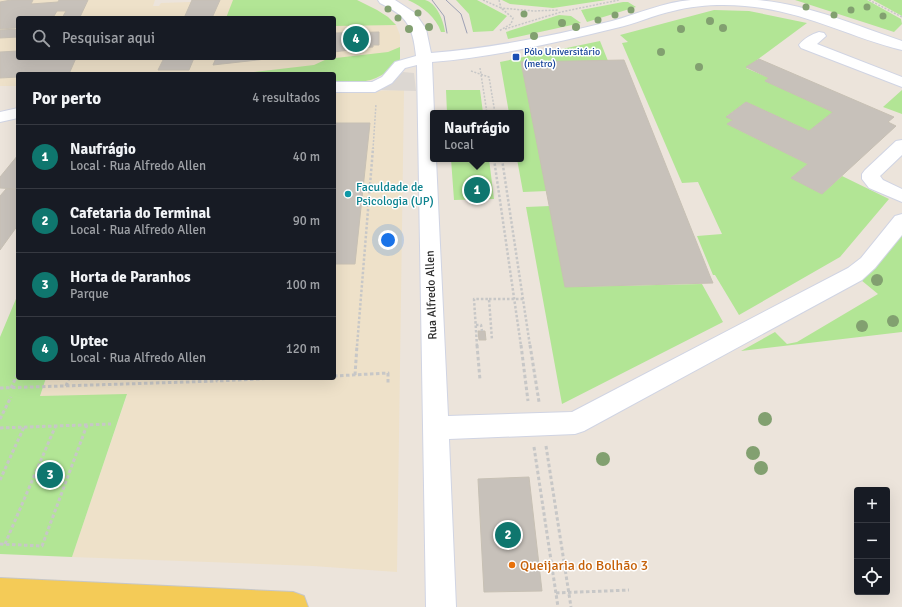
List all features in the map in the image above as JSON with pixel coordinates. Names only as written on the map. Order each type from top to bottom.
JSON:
[{"type":"main road","points":[[0,593],[293,607]]},
{"type":"street","name":"Rua Alfredo Allen","points":[[385,0],[405,11],[418,26],[422,38],[424,58],[441,607]]},
{"type":"street","points":[[336,88],[378,86],[387,80],[400,65],[424,58],[477,53],[561,37],[617,24],[671,8],[703,2],[725,1],[767,5],[792,10],[819,17],[902,46]]},
{"type":"street","points":[[819,36],[806,45],[902,82]]},
{"type":"street","points":[[0,117],[16,113]]},
{"type":"street","points":[[902,145],[871,174],[871,179],[876,184],[902,196]]},
{"type":"street","points":[[435,428],[575,424],[855,274],[868,263],[902,221]]},
{"type":"path","points":[[499,0],[501,8],[534,11],[567,9]]},
{"type":"path","points":[[498,32],[532,19],[567,9],[619,0]]},
{"type":"path","points":[[869,0],[902,17]]},
{"type":"path","points":[[477,53],[486,110]]},
{"type":"path","points":[[355,375],[378,86]]},
{"type":"path","points":[[494,162],[515,299],[571,607]]},
{"type":"path","points":[[502,162],[524,299],[558,607]]},
{"type":"path","points":[[480,380],[474,299],[524,299]]},
{"type":"path","points":[[489,299],[492,340]]},
{"type":"path","points":[[476,325],[481,325],[482,331]]},
{"type":"path","points":[[336,376],[388,373],[388,382]]},
{"type":"path","points":[[11,388],[16,377]]},
{"type":"path","points":[[66,386],[68,380]]},
{"type":"path","points":[[0,388],[195,380]]},
{"type":"path","points":[[0,419],[11,397]]},
{"type":"path","points":[[0,428],[111,424]]},
{"type":"path","points":[[5,544],[56,425]]},
{"type":"path","points":[[0,544],[42,546],[87,425]]},
{"type":"path","points":[[0,480],[24,427]]},
{"type":"path","points":[[556,593],[629,590]]},
{"type":"shaded area","points":[[0,0],[155,0],[153,6],[159,6],[161,3],[191,2],[192,0],[357,0],[388,17],[396,25],[400,35],[400,51],[383,75],[367,82],[356,84],[336,75],[336,72],[16,72],[16,86],[0,86]]},
{"type":"shaded area","points":[[403,72],[414,73],[416,91],[380,90]]},
{"type":"shaded area","points":[[404,90],[397,572],[313,566],[72,557],[127,395],[40,396],[45,380],[336,380],[336,92]]},
{"type":"green space","points":[[233,0],[357,0],[388,17],[396,25],[336,26],[336,16],[227,16]]},
{"type":"green space","points":[[408,0],[425,0],[433,5],[439,13],[445,32],[441,32],[436,22],[428,13]]},
{"type":"green space","points":[[456,0],[477,0],[507,16],[493,31],[473,32],[469,14]]},
{"type":"green space","points":[[502,0],[606,0],[553,8],[510,4]]},
{"type":"green space","points":[[795,0],[867,0],[901,19],[902,24],[894,32]]},
{"type":"green space","points":[[873,0],[902,0],[902,16]]},
{"type":"green space","points":[[628,2],[636,7],[587,22],[581,10]]},
{"type":"green space","points":[[714,10],[749,11],[807,23],[746,68],[769,78],[765,81],[833,112],[809,131],[746,102],[727,116],[733,120],[727,124],[808,164],[791,178],[822,194],[842,176],[889,199],[840,257],[739,315],[715,275],[713,275],[697,236],[722,234],[698,182],[682,183],[622,43],[628,42],[620,35]]},
{"type":"green space","points":[[559,15],[571,16],[581,23],[508,39],[506,32]]},
{"type":"green space","points":[[600,41],[608,61],[547,191],[523,192],[518,162],[524,162],[524,110],[508,110],[500,62]]},
{"type":"green space","points":[[400,47],[400,62],[383,74],[369,80],[336,82],[336,72],[255,72],[314,65],[325,60],[336,60],[336,58],[388,52]]},
{"type":"green space","points":[[446,90],[480,90],[483,110],[447,110]]},
{"type":"green space","points":[[902,90],[902,114],[883,107]]},
{"type":"green space","points":[[451,162],[489,162],[494,199],[454,200]]},
{"type":"green space","points":[[550,206],[566,287],[702,284],[723,322],[562,404],[526,207]]},
{"type":"green space","points":[[902,233],[902,332],[741,351],[775,332],[787,344],[797,342],[878,294],[861,280]]},
{"type":"green space","points":[[16,299],[16,380],[45,380],[40,396],[127,394],[72,557],[0,554],[0,337]]},
{"type":"building","points":[[11,0],[33,0],[31,4],[58,2],[59,0],[88,0],[80,16],[63,16],[66,11],[57,11],[54,16],[16,16],[15,28],[0,29],[0,2]]},
{"type":"building","points":[[192,0],[220,0],[213,16],[185,16]]},
{"type":"building","points":[[16,29],[16,37],[0,38],[0,30]]},
{"type":"building","points":[[379,32],[379,45],[336,52],[336,33]]},
{"type":"building","points":[[16,51],[16,60],[75,60],[70,72],[16,72],[16,77],[0,78],[0,52]]},
{"type":"building","points":[[759,59],[894,117],[888,122],[896,126],[822,194],[791,178],[808,164],[727,124],[733,120],[726,117],[746,102],[809,131],[833,112],[765,81],[769,78],[746,67]]},
{"type":"building","points":[[163,60],[193,60],[189,70],[158,70]]},
{"type":"building","points":[[215,60],[257,60],[213,65]]},
{"type":"building","points":[[624,60],[713,283],[565,287],[521,62]]},
{"type":"building","name":"Faculdade de Psicologia (UP)","points":[[336,123],[370,123],[355,264],[336,264]]},
{"type":"building","points":[[16,157],[16,189],[0,188],[0,177]]},
{"type":"building","points":[[6,189],[16,189],[16,228],[0,250],[0,196]]},
{"type":"building","points":[[478,331],[485,331],[486,340],[479,340]]},
{"type":"building","points":[[529,477],[542,591],[484,592],[478,479]]},
{"type":"tram line","points":[[432,0],[444,16],[447,33]]},
{"type":"tram line","points":[[446,0],[461,14],[467,33]]},
{"type":"place","name":"Uptec","points":[[356,39]]},
{"type":"place","name":"Pólo Universitário (metro)","points":[[516,57]]},
{"type":"place","name":"Naufrágio","points":[[477,190]]},
{"type":"place","name":"Faculdade de Psicologia (UP)","points":[[348,194]]},
{"type":"place","name":"Horta de Paranhos","points":[[50,475]]},
{"type":"place","name":"Cafetaria do Terminal","points":[[508,535]]},
{"type":"place","name":"Queijaria do Bolhão 3","points":[[512,565]]}]
